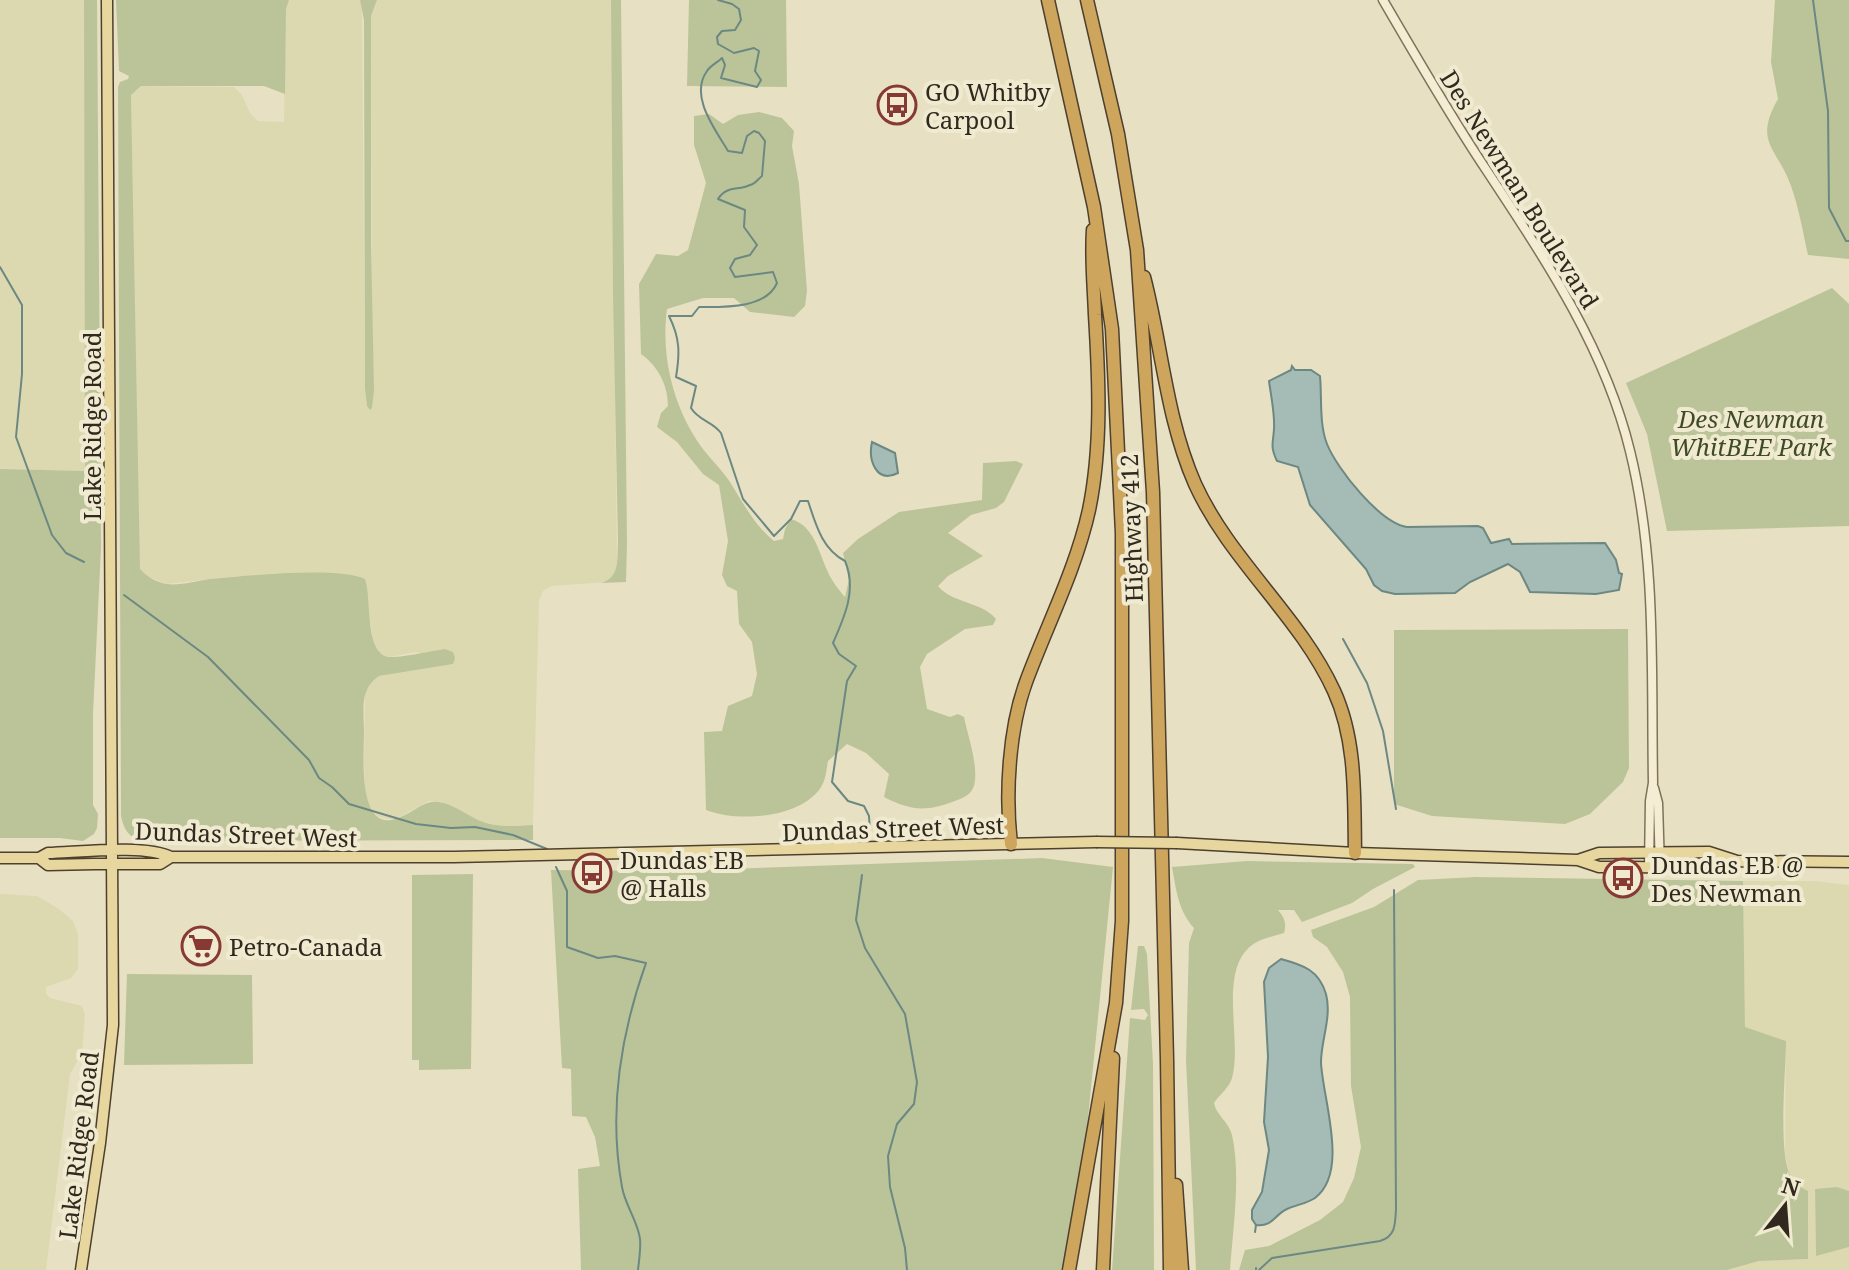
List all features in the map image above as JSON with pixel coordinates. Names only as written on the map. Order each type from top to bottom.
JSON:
[{"type":"highway","name":"Highway 412","points":[[1048,0],[1094,207],[1112,329],[1122,533],[1122,921],[1116,1003]]},
{"type":"highway","name":"Highway 412","points":[[1087,0],[1118,134],[1137,250],[1153,492],[1167,1059]]},
{"type":"highway","points":[[1011,844],[1011,759],[1018,709],[1079,546],[1094,476],[1097,383],[1092,245],[1094,207]]},
{"type":"highway","points":[[1137,250],[1179,443],[1196,486],[1226,538],[1310,650],[1338,702],[1346,724],[1352,761],[1355,853]]},
{"type":"highway","points":[[1069,1270],[1116,1003]]},
{"type":"highway","points":[[1103,1270],[1116,1003]]},
{"type":"highway","points":[[1167,1059],[1170,1270]]},
{"type":"highway","points":[[1167,1059],[1182,1270]]},
{"type":"main road","name":"Lake Ridge Road","points":[[81,1270],[113,1025],[107,0]]},
{"type":"main road","name":"Dundas Street West","points":[[39,858],[48,853],[114,851],[160,851],[171,857],[485,857],[1096,842],[1578,860],[1599,867],[1709,868],[1738,861],[1849,862]]},
{"type":"main road","name":"Dundas Street West","points":[[1578,860],[1599,853],[1709,852],[1738,861]]},
{"type":"main road","points":[[0,858],[39,858],[48,865],[160,864],[171,857]]},
{"type":"street","name":"Des Newman Boulevard","points":[[1383,0],[1436,91],[1538,247],[1576,314],[1609,385],[1630,449],[1648,545],[1653,651],[1653,783],[1658,803],[1654,868]]},
{"type":"shaded area","points":[[0,0],[84,0],[85,471],[0,469]]},
{"type":"shaded area","points":[[289,0],[360,0],[362,4],[365,389],[367,406],[372,408],[371,16],[377,0],[611,0],[617,562],[615,574],[607,582],[552,586],[543,591],[539,601],[533,825],[505,827],[482,822],[442,802],[429,801],[394,820],[379,817],[370,809],[365,796],[364,758],[365,693],[369,683],[379,676],[453,664],[416,652],[390,657],[379,653],[373,643],[371,625],[329,573],[241,576],[166,584],[139,569],[131,95],[141,86],[234,87],[258,121],[284,122],[286,9]]},
{"type":"shaded area","points":[[1743,881],[1815,881],[1849,885],[1849,1191],[1837,1187],[1815,1190],[1816,1255],[1849,1247],[1849,1270],[1727,1270],[1759,1261],[1808,1259],[1808,1191],[1797,1185],[1788,1172],[1785,1151],[1786,1041],[1745,1028]]},
{"type":"shaded area","points":[[0,894],[37,896],[73,921],[78,934],[78,969],[71,978],[46,987],[50,998],[82,1006],[85,1014],[82,1053],[70,1074],[46,1270],[0,1270]]},
{"type":"green space","points":[[84,0],[97,0],[101,548],[93,714],[93,805],[98,814],[97,828],[83,841],[0,838],[0,469],[85,471]]},
{"type":"green space","points":[[116,0],[289,0],[286,9],[285,94],[264,86],[141,86],[131,95],[140,569],[155,580],[171,584],[290,573],[334,573],[365,579],[372,636],[381,654],[394,657],[445,649],[453,652],[455,658],[453,664],[379,676],[368,687],[363,708],[364,777],[370,807],[378,817],[389,820],[426,804],[439,802],[492,824],[533,825],[533,840],[145,841],[131,836],[126,830],[121,816],[118,87],[129,76],[119,71]]},
{"type":"green space","points":[[360,0],[377,0],[371,16],[374,390],[370,410],[365,389],[364,20]]},
{"type":"green space","points":[[611,0],[621,0],[627,542],[626,582],[601,583],[612,577],[618,542]]},
{"type":"green space","points":[[689,0],[786,0],[787,87],[687,86]]},
{"type":"green space","points":[[1775,0],[1849,0],[1849,259],[1808,255],[1791,186],[1767,136],[1771,114],[1778,99],[1771,62]]},
{"type":"green space","points":[[759,112],[782,118],[794,131],[792,146],[799,184],[807,291],[805,306],[794,317],[750,312],[734,298],[703,298],[667,309],[666,326],[667,360],[680,409],[700,445],[726,476],[755,521],[774,541],[783,539],[791,519],[805,527],[837,588],[845,597],[849,580],[843,553],[858,539],[899,512],[982,500],[983,463],[1016,461],[1023,464],[1004,502],[996,508],[971,515],[948,533],[983,556],[948,576],[938,586],[996,619],[993,625],[965,629],[927,654],[920,667],[927,709],[950,717],[958,714],[964,717],[975,770],[974,786],[969,794],[935,807],[911,807],[884,797],[889,774],[866,753],[847,744],[828,761],[819,790],[796,807],[749,817],[706,810],[704,732],[722,731],[728,706],[752,696],[757,674],[752,642],[739,624],[737,591],[727,586],[722,575],[728,541],[719,485],[703,474],[677,442],[657,427],[661,413],[668,406],[668,398],[657,370],[641,354],[639,284],[656,254],[678,256],[688,250],[706,183],[694,145],[694,116],[709,114],[723,124],[738,115]]},
{"type":"green space","name":"Des Newman WhitBEE Park","points":[[1832,288],[1849,304],[1849,526],[1667,531],[1647,434],[1626,383]]},
{"type":"green space","points":[[1628,629],[1629,768],[1623,782],[1590,814],[1565,824],[1432,816],[1394,804],[1394,630]]},
{"type":"green space","points":[[1042,858],[1113,867],[1086,1138],[1063,1270],[581,1270],[578,1169],[600,1166],[595,1137],[586,1117],[572,1116],[571,1069],[562,1068],[551,870],[668,871]]},
{"type":"green space","points":[[1247,861],[1413,864],[1415,867],[1352,903],[1302,922],[1294,910],[1278,910],[1284,920],[1284,933],[1258,941],[1243,954],[1233,986],[1235,1062],[1232,1078],[1214,1103],[1230,1130],[1235,1151],[1236,1202],[1230,1270],[1196,1270],[1186,1060],[1189,943],[1194,928],[1181,907],[1172,867]]},
{"type":"green space","points":[[473,874],[471,1069],[419,1070],[419,1060],[412,1060],[412,875]]},
{"type":"green space","points":[[1476,877],[1743,881],[1745,1027],[1786,1041],[1784,1148],[1790,1175],[1808,1191],[1808,1259],[1759,1261],[1727,1270],[1239,1270],[1245,1250],[1269,1246],[1320,1220],[1343,1202],[1354,1178],[1361,1147],[1351,1086],[1350,997],[1343,972],[1327,947],[1313,937],[1311,930],[1374,907],[1418,880]]},
{"type":"green space","points":[[1138,946],[1144,946],[1147,954],[1153,1064],[1154,1270],[1112,1270],[1130,1018],[1145,1020],[1148,1015],[1144,1009],[1131,1010]]},
{"type":"green space","points":[[127,974],[252,975],[253,1064],[124,1065]]},
{"type":"green space","points":[[1837,1187],[1849,1191],[1849,1247],[1816,1256],[1815,1189]]},
{"type":"water","points":[[1292,366],[1295,370],[1311,370],[1320,376],[1324,436],[1332,455],[1372,506],[1385,516],[1407,527],[1478,526],[1483,528],[1491,543],[1509,539],[1512,544],[1605,543],[1622,574],[1619,590],[1596,594],[1530,592],[1520,572],[1508,564],[1470,582],[1455,593],[1395,594],[1382,591],[1310,505],[1298,467],[1277,461],[1275,456],[1269,381],[1291,370]]},
{"type":"water","points":[[872,442],[895,453],[898,473],[890,476],[879,473],[871,456]]},
{"type":"water","points":[[1281,959],[1309,970],[1319,979],[1326,994],[1328,1011],[1321,1062],[1333,1153],[1325,1186],[1315,1198],[1283,1211],[1266,1224],[1256,1225],[1252,1210],[1262,1192],[1269,1150],[1264,1122],[1268,1057],[1264,982],[1269,968]]},
{"type":"waterway","points":[[718,0],[739,9],[741,20],[735,30],[722,31],[717,37],[718,44],[734,53],[754,48],[759,51],[755,71],[761,80],[757,87],[721,78],[725,65],[722,58],[708,69],[702,81],[702,101],[728,151],[742,153],[747,136],[754,131],[765,141],[762,176],[746,187],[725,192],[718,199],[745,210],[744,227],[757,245],[750,255],[735,259],[730,268],[735,277],[773,272],[777,283],[764,298],[754,302],[699,307],[692,316],[669,316],[678,346],[676,377],[696,386],[691,408],[721,433],[743,499],[774,536],[791,519],[800,501],[808,501],[825,543],[845,561],[850,592],[833,643],[839,654],[856,666],[847,681],[832,782],[848,801],[864,806],[869,816],[870,833]]},
{"type":"waterway","points":[[1813,0],[1828,111],[1829,208],[1846,241],[1849,241]]},
{"type":"waterway","points":[[0,267],[22,305],[22,374],[16,437],[52,535],[66,553],[84,562]]},
{"type":"waterway","points":[[124,595],[208,657],[309,760],[319,778],[349,804],[416,824],[475,827],[513,835],[547,849]]},
{"type":"waterway","points":[[1343,639],[1367,683],[1383,731],[1396,809]]},
{"type":"waterway","points":[[556,867],[567,891],[567,947],[598,958],[615,956],[646,963],[623,1046],[616,1130],[622,1187],[640,1239],[638,1270]]},
{"type":"waterway","points":[[862,875],[856,920],[865,948],[905,1014],[917,1082],[914,1104],[897,1124],[888,1156],[890,1187],[905,1248],[907,1270]]},
{"type":"waterway","points":[[1259,1270],[1272,1258],[1380,1241],[1394,1229],[1394,890]]},
{"type":"waterway","points":[[1255,1232],[1256,1225]]},
{"type":"place","name":"GO Whitby Carpool","points":[[897,105]]},
{"type":"place","name":"Dundas EB @ Halls","points":[[592,873]]},
{"type":"place","name":"Dundas EB @ Des Newman","points":[[1623,878]]},
{"type":"place","name":"Petro-Canada","points":[[201,946]]}]
